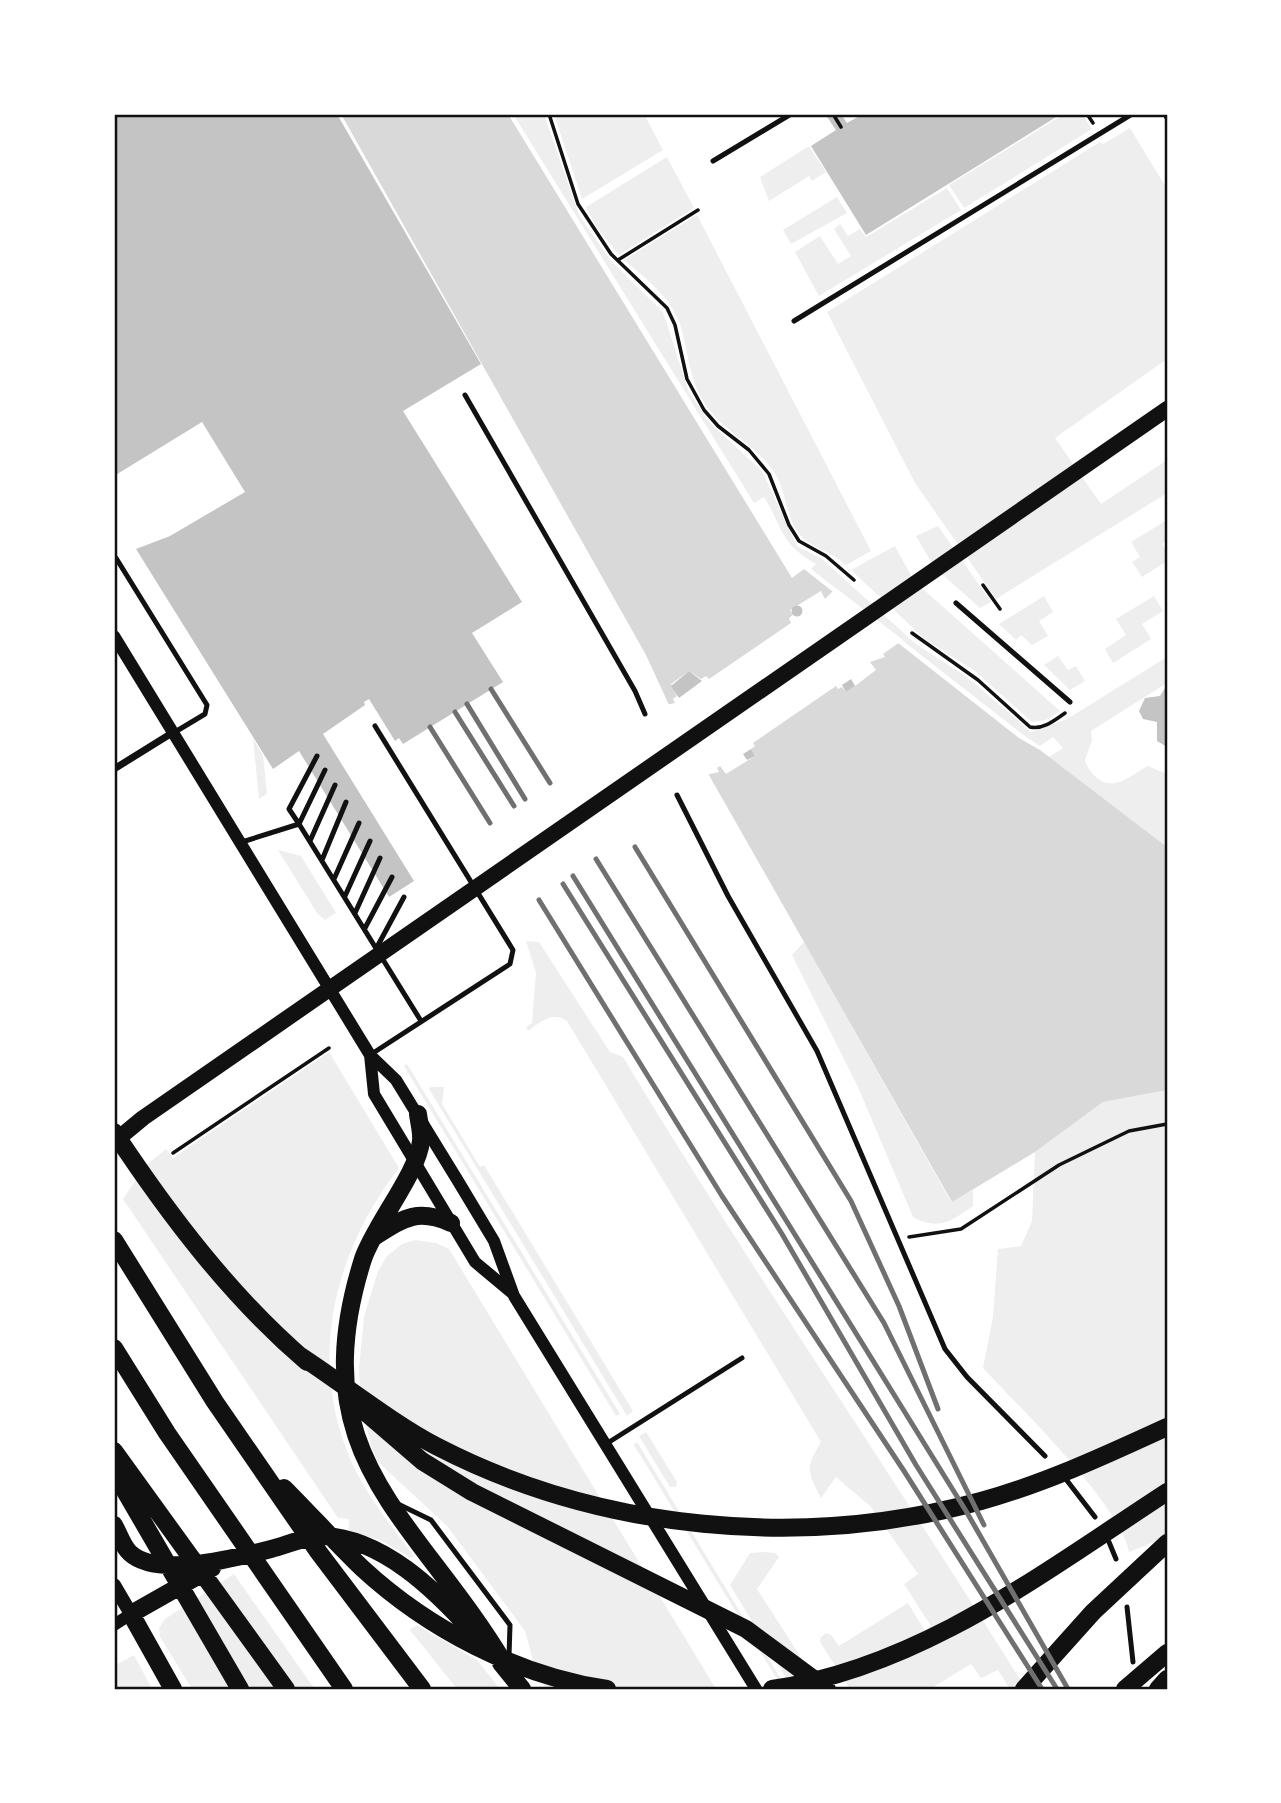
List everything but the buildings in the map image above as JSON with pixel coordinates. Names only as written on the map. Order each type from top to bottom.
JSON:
[{"type":"highway","points":[[418,1114],[421,1140],[414,1161],[374,1237],[355,1283],[350,1308],[345,1374],[355,1436],[370,1472],[388,1501],[486,1633],[522,1689]]},
{"type":"highway","points":[[114,1132],[211,1264],[263,1322],[422,1461],[472,1492],[746,1629],[827,1689]]},
{"type":"highway","points":[[374,1237],[391,1226],[422,1214],[431,1214],[451,1223]]},
{"type":"highway","points":[[114,1240],[215,1402],[317,1550],[422,1689]]},
{"type":"highway","points":[[114,1348],[175,1444],[344,1689]]},
{"type":"highway","points":[[299,1355],[435,1446],[552,1493],[611,1511],[754,1528],[839,1526],[906,1518],[979,1502],[1057,1477],[1167,1427]]},
{"type":"highway","points":[[114,1451],[286,1689]]},
{"type":"highway","points":[[250,1453],[363,1569],[424,1616],[507,1660],[607,1689]]},
{"type":"highway","points":[[114,1472],[240,1689]]},
{"type":"highway","points":[[772,1689],[849,1673],[910,1650],[971,1616],[1167,1492]]},
{"type":"highway","points":[[114,1525],[130,1553],[149,1562],[169,1566],[230,1558],[321,1536],[359,1544],[417,1578],[446,1603],[508,1670]]},
{"type":"highway","points":[[1024,1689],[1093,1612],[1167,1543]]},
{"type":"highway","points":[[173,1689],[131,1614],[230,1558]]},
{"type":"highway","points":[[1125,1689],[1167,1653]]},
{"type":"highway","points":[[1158,1689],[1167,1679]]},
{"type":"main road","points":[[114,1143],[143,1118],[1167,409]]},
{"type":"main road","points":[[114,1584],[131,1614]]},
{"type":"street","points":[[114,636],[370,1055],[397,1080],[418,1114],[494,1241],[514,1296],[756,1689]]},
{"type":"street","points":[[114,769],[172,733]]},
{"type":"street","points":[[370,1055],[374,1094],[451,1223],[475,1262],[514,1296]]},
{"type":"street","points":[[114,1625],[131,1614]]},
{"type":"lane","points":[[713,161],[791,114]]},
{"type":"lane","points":[[794,321],[1132,114]]},
{"type":"lane","points":[[465,395],[635,691],[645,714]]},
{"type":"lane","points":[[114,559],[116,558],[207,705],[205,713],[172,733]]},
{"type":"lane","points":[[957,603],[1070,702]]},
{"type":"lane","points":[[370,1055],[510,964],[513,950],[375,726]]},
{"type":"lane","points":[[317,756],[289,809],[421,1021]]},
{"type":"lane","points":[[241,842],[299,824],[326,770]]},
{"type":"lane","points":[[310,841],[335,785]]},
{"type":"lane","points":[[677,795],[728,896],[817,1051],[945,1349],[974,1385],[1045,1455]]},
{"type":"lane","points":[[322,860],[346,802]]},
{"type":"lane","points":[[334,879],[359,823]]},
{"type":"lane","points":[[345,896],[370,841]]},
{"type":"lane","points":[[355,913],[380,858]]},
{"type":"lane","points":[[365,928],[392,877]]},
{"type":"lane","points":[[377,947],[404,897]]},
{"type":"lane","points":[[606,1444],[742,1359]]},
{"type":"lane","points":[[1065,1478],[1095,1517]]},
{"type":"lane","points":[[388,1501],[410,1508],[431,1520],[510,1625],[508,1670]]},
{"type":"lane","points":[[1109,1542],[1116,1559]]},
{"type":"lane","points":[[1127,1607],[1133,1661]]},
{"type":"path","points":[[549,114],[578,204],[598,237],[667,308],[695,395],[718,426],[749,450],[769,474],[789,525],[799,541],[827,556],[854,580]]},
{"type":"path","points":[[833,114],[841,127]]},
{"type":"path","points":[[618,260],[698,210]]},
{"type":"path","points":[[983,585],[1000,609]]},
{"type":"path","points":[[912,633],[978,680],[1030,727],[1036,728],[1051,722],[1065,713],[1070,702]]},
{"type":"path","points":[[173,1153],[329,1048]]},
{"type":"path","points":[[897,1239],[961,1229],[1059,1165],[1129,1131],[1167,1124]]},
{"type":"shaded area","points":[[341,114],[508,114],[792,578],[804,569],[1019,738],[1040,750],[1167,847],[1167,1090],[1103,1102],[1035,1152],[952,1202],[669,705],[646,655]]},
{"type":"shaded area","points":[[513,114],[544,114],[579,215],[611,261],[663,312],[689,392],[710,423],[762,471],[797,546],[822,559],[916,644],[967,677],[1031,732],[1067,719],[1167,657],[1167,683],[1091,731],[1092,740],[1085,760],[1095,776],[1110,784],[1123,781],[1148,766],[1167,774],[1167,847],[1049,757],[1063,748],[1053,737],[1040,746],[1022,734],[811,569],[816,564],[789,542],[764,497],[754,503]]},
{"type":"shaded area","points":[[554,114],[644,114],[663,150],[582,199]]},
{"type":"shaded area","points":[[1064,114],[1082,114],[1092,129],[964,208],[949,185]]},
{"type":"shaded area","points":[[1130,128],[1167,189],[1167,359],[1055,438],[1101,504],[1167,460],[1167,493],[996,599],[915,483],[827,312],[1100,142],[1103,144]]},
{"type":"shaded area","points":[[809,146],[826,172],[812,181],[809,176],[769,201],[760,177]]},
{"type":"shaded area","points":[[667,157],[694,208],[619,255],[597,228],[586,207]]},
{"type":"shaded area","points":[[947,188],[961,210],[819,296],[795,252],[820,236],[838,264],[851,256],[834,229],[840,224],[848,236],[860,229],[866,237]]},
{"type":"shaded area","points":[[837,197],[847,213],[791,244],[783,230]]},
{"type":"shaded area","points":[[697,215],[871,551],[846,565],[799,534],[777,477],[770,466],[714,415],[700,395],[692,376],[676,314],[656,289],[624,260]]},
{"type":"shaded area","points":[[1167,520],[1167,540],[1162,544],[1167,553],[1167,561],[1142,577],[1132,562],[1140,557],[1131,542]]},
{"type":"shaded area","points":[[938,526],[991,602],[980,608],[934,567],[916,536]]},
{"type":"shaded area","points":[[895,546],[914,581],[1060,711],[1046,720],[1032,722],[975,671],[926,640],[851,570]]},
{"type":"shaded area","points":[[1044,596],[1053,612],[1039,621],[1048,636],[1032,645],[1021,635],[1016,640],[999,624]]},
{"type":"shaded area","points":[[1154,596],[1163,611],[1142,624],[1151,639],[1113,663],[1105,649],[1126,635],[1116,619]]},
{"type":"shaded area","points":[[1058,656],[1068,670],[1076,666],[1085,681],[1070,690],[1044,665]]},
{"type":"shaded area","points":[[253,739],[263,755],[267,794],[259,799]]},
{"type":"shaded area","points":[[278,850],[301,856],[336,913],[325,920],[317,913]]},
{"type":"shaded area","points":[[526,941],[539,942],[610,1052],[623,1057],[1026,1689],[1010,1689],[998,1670],[981,1678],[971,1664],[930,1689],[850,1689],[820,1642],[821,1637],[826,1633],[831,1635],[839,1646],[908,1603],[925,1631],[931,1626],[904,1584],[918,1574],[870,1506],[836,1477],[821,1498],[811,1475],[810,1464],[821,1442],[567,1021],[551,1017],[528,1031],[526,1027],[532,1023],[536,973]]},
{"type":"shaded area","points":[[804,942],[951,1202],[973,1190],[973,1206],[958,1216],[937,1224],[913,1217],[858,1087],[792,955]]},
{"type":"shaded area","points":[[329,1052],[399,1168],[376,1201],[357,1236],[343,1272],[334,1310],[330,1348],[331,1386],[338,1425],[358,1476],[414,1556],[411,1558],[382,1541],[349,1530],[349,1519],[338,1518],[123,1199],[145,1166],[166,1149],[173,1158]]},
{"type":"shaded area","points":[[407,1064],[620,1414],[616,1416],[404,1066]]},
{"type":"shaded area","points":[[444,1087],[442,1104],[480,1167],[484,1165],[633,1411],[627,1416],[429,1089]]},
{"type":"shaded area","points":[[1167,1090],[1167,1537],[1129,1552],[1107,1508],[1088,1483],[983,1368],[993,1317],[998,1249],[1021,1246],[1032,1221],[1035,1152],[1103,1102]]},
{"type":"shaded area","points":[[415,1240],[436,1243],[449,1249],[716,1689],[547,1689],[537,1675],[525,1631],[447,1526],[377,1461],[361,1403],[359,1368],[364,1317],[378,1271],[387,1256],[402,1244]]},
{"type":"shaded area","points":[[646,1432],[677,1482],[676,1487],[670,1487],[639,1436]]},
{"type":"shaded area","points":[[637,1442],[787,1689],[783,1689],[634,1445]]},
{"type":"shaded area","points":[[750,1553],[775,1553],[779,1557],[757,1589],[807,1667],[793,1689],[730,1585]]},
{"type":"shaded area","points":[[234,1574],[315,1689],[192,1689],[160,1637],[159,1628],[165,1619]]},
{"type":"shaded area","points":[[417,1625],[477,1660],[500,1689],[457,1689],[410,1630]]},
{"type":"shaded area","points":[[134,1655],[152,1689],[114,1689],[114,1666]]},
{"type":"pier","points":[[836,588],[903,640],[883,654],[885,657],[870,662],[876,670],[855,686],[846,692],[842,687],[838,689],[836,686],[753,743],[755,746],[751,749],[755,756],[726,774],[720,766],[717,768],[719,772],[706,775],[667,709],[666,705],[675,703],[673,699],[677,696],[671,684],[689,671],[701,679],[706,676],[709,679],[791,623],[789,618],[793,615],[790,610],[821,591],[825,599]]},
{"type":"railway","points":[[491,689],[550,783]]},
{"type":"railway","points":[[467,704],[525,799]]},
{"type":"railway","points":[[455,712],[514,806]]},
{"type":"railway","points":[[430,727],[490,823]]},
{"type":"railway","points":[[635,847],[851,1201],[899,1306],[938,1409]]},
{"type":"railway","points":[[596,859],[884,1323],[984,1525]]},
{"type":"railway","points":[[573,876],[966,1511],[1068,1689]]},
{"type":"railway","points":[[563,884],[782,1234],[916,1465],[1057,1689]]},
{"type":"railway","points":[[539,900],[722,1196],[904,1471],[1042,1689]]}]
